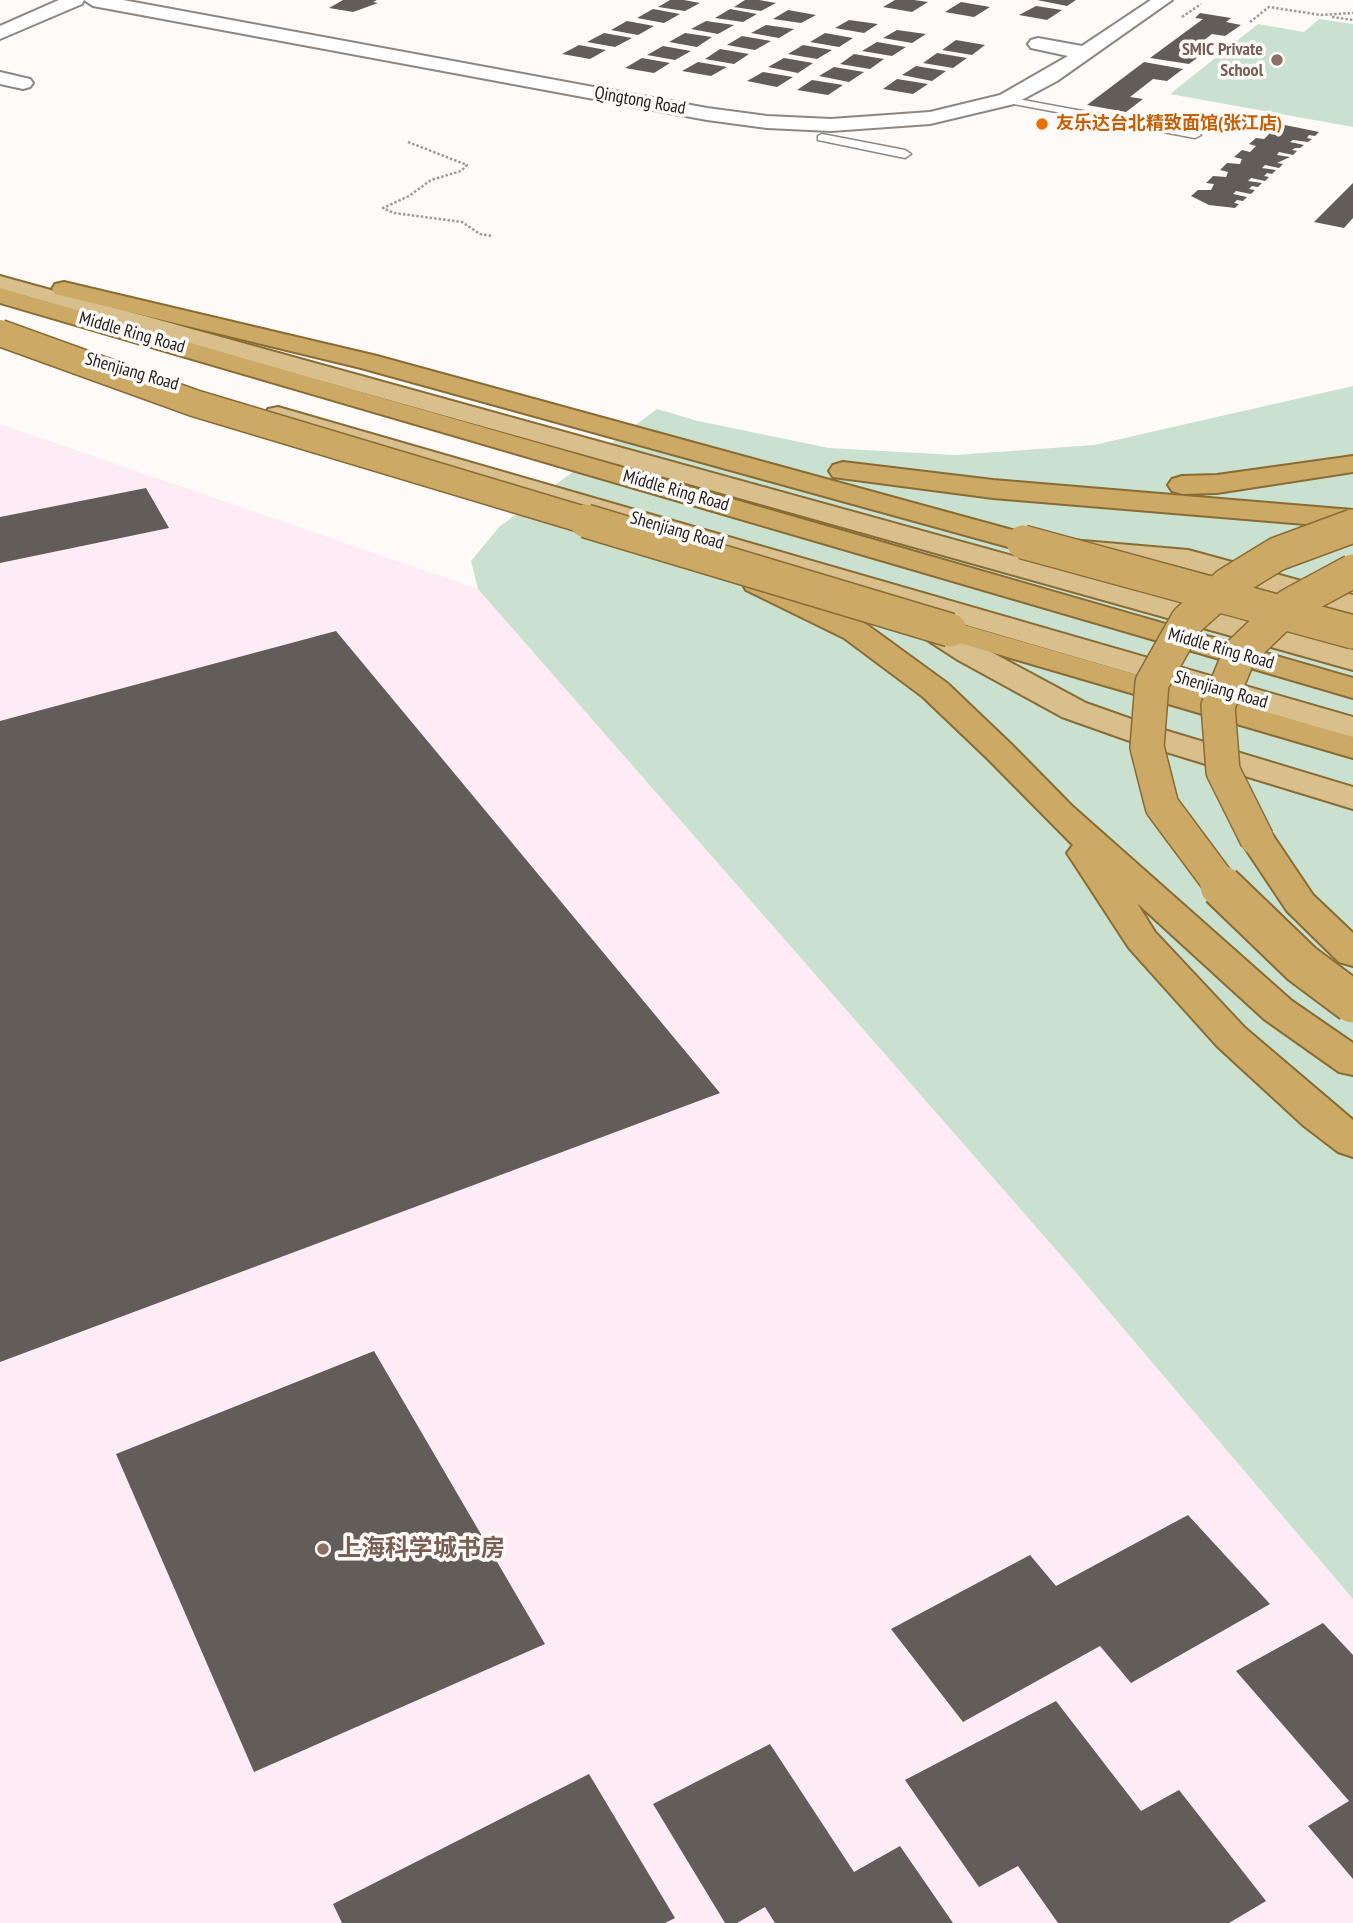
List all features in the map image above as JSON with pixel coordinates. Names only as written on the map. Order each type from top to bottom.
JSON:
[{"type":"highway","points":[[0,274],[368,362],[1353,632]]},
{"type":"highway","name":"Middle Ring Road","points":[[0,295],[1353,688]]},
{"type":"highway","name":"Middle Ring Road","points":[[0,318],[1353,705]]},
{"type":"highway","points":[[0,333],[194,403],[1353,748]]},
{"type":"highway","points":[[626,432],[832,469],[993,489],[1353,519]]},
{"type":"highway","points":[[993,489],[1136,488],[1217,484],[1353,464]]},
{"type":"highway","points":[[1353,526],[1277,554],[1228,584],[1187,621],[1152,683],[1147,747],[1162,806],[1217,882],[1301,964],[1353,1002]]},
{"type":"highway","points":[[664,545],[777,591],[855,631],[935,690],[1000,752],[1059,814],[1278,1010],[1353,1062]]},
{"type":"highway","points":[[1353,571],[1290,605],[1240,653],[1218,706],[1223,771],[1257,839],[1300,903],[1353,954]]},
{"type":"highway","points":[[1059,814],[1142,940],[1231,1037],[1319,1116],[1353,1142]]},
{"type":"main road","points":[[0,282],[1353,660]]},
{"type":"main road","name":"Shenjiang Road","points":[[0,333],[1353,728]]},
{"type":"main road","points":[[838,518],[921,537],[994,545],[1177,556],[1353,604]]},
{"type":"main road","points":[[866,587],[969,653],[1074,710],[1139,733],[1353,798]]},
{"type":"street","points":[[0,27],[63,0]]},
{"type":"street","points":[[0,33],[75,0]]},
{"type":"street","name":"Qingtong Road","points":[[93,0],[707,114],[767,122],[831,125],[894,122],[960,113],[1007,100],[1037,86],[1163,0]]},
{"type":"street","points":[[1043,41],[1091,49]]},
{"type":"street","points":[[384,54],[407,43]]},
{"type":"street","points":[[0,78],[23,83]]},
{"type":"lane","points":[[1007,100],[1195,135]]},
{"type":"lane","points":[[822,138],[905,154]]},
{"type":"path","points":[[1250,22],[1269,7],[1353,20]]},
{"type":"path","points":[[1321,15],[1353,13]]},
{"type":"path","points":[[408,142],[467,165],[461,171],[432,180],[409,196],[383,208],[394,213],[462,222],[480,234],[492,236]]},
{"type":"shaded area","points":[[0,424],[478,589],[1072,1268],[1353,1599],[1353,1923],[0,1923]]},
{"type":"green space","name":"SMIC Private School","points":[[1319,19],[1353,24],[1353,127],[1170,94],[1258,24],[1304,32]]},
{"type":"green space","points":[[1353,386],[1353,1599],[1072,1268],[478,589],[471,561],[499,527],[657,409],[698,421],[829,448],[955,455],[1094,445]]},
{"type":"building","points":[[343,0],[377,0],[373,2],[378,3],[353,12],[329,8]]},
{"type":"building","points":[[670,0],[700,3],[685,11],[658,7]]},
{"type":"building","points":[[745,0],[776,3],[761,11],[734,7]]},
{"type":"building","points":[[895,0],[928,2],[912,12],[883,7]]},
{"type":"building","points":[[1037,0],[1076,0],[1067,6]]},
{"type":"building","points":[[961,2],[990,7],[974,17],[945,12]]},
{"type":"building","points":[[1036,6],[1062,10],[1047,20],[1019,15]]},
{"type":"building","points":[[653,9],[680,14],[664,23],[637,18]]},
{"type":"building","points":[[730,9],[757,14],[743,22],[715,18]]},
{"type":"building","points":[[788,10],[816,15],[801,23],[773,19]]},
{"type":"building","points":[[1200,13],[1231,18],[1226,22],[1241,25],[1225,36],[1212,34],[1191,50],[1205,52],[1189,64],[1150,58],[1203,19],[1195,18]]},
{"type":"building","points":[[849,20],[878,24],[864,33],[835,28]]},
{"type":"building","points":[[627,21],[654,26],[638,35],[611,30]]},
{"type":"building","points":[[706,21],[734,25],[718,34],[691,29]]},
{"type":"building","points":[[766,25],[794,29],[779,38],[751,33]]},
{"type":"building","points":[[897,30],[926,34],[912,43],[883,38]]},
{"type":"building","points":[[604,33],[632,38],[615,47],[587,42]]},
{"type":"building","points":[[685,33],[712,37],[697,47],[669,42]]},
{"type":"building","points":[[825,33],[853,38],[839,47],[810,42]]},
{"type":"building","points":[[742,36],[771,41],[755,50],[727,45]]},
{"type":"building","points":[[956,40],[985,45],[972,55],[942,50]]},
{"type":"building","points":[[877,42],[906,47],[892,56],[862,51]]},
{"type":"building","points":[[579,45],[606,50],[590,59],[562,54]]},
{"type":"building","points":[[803,45],[832,50],[817,59],[788,54]]},
{"type":"building","points":[[663,46],[691,51],[675,60],[647,55]]},
{"type":"building","points":[[720,49],[749,54],[734,64],[705,59]]},
{"type":"building","points":[[937,53],[967,58],[953,68],[923,63]]},
{"type":"building","points":[[854,54],[884,59],[870,69],[840,64]]},
{"type":"building","points":[[642,58],[670,63],[654,73],[625,68]]},
{"type":"building","points":[[784,58],[813,63],[798,73],[768,67]]},
{"type":"building","points":[[698,62],[727,67],[711,76],[682,71]]},
{"type":"building","points":[[1144,62],[1183,69],[1167,81],[1153,79],[1130,97],[1143,99],[1126,112],[1087,105]]},
{"type":"building","points":[[916,66],[946,71],[932,81],[902,75]]},
{"type":"building","points":[[834,67],[864,72],[849,82],[819,76]]},
{"type":"building","points":[[763,72],[793,77],[777,87],[747,81]]},
{"type":"building","points":[[897,79],[928,84],[913,94],[883,89]]},
{"type":"building","points":[[812,80],[843,85],[828,95],[797,90]]},
{"type":"building","points":[[1280,124],[1319,132],[1315,136],[1309,135],[1307,138],[1312,139],[1308,142],[1290,142],[1304,145],[1292,150],[1297,151],[1293,155],[1279,152],[1277,155],[1290,157],[1277,163],[1283,164],[1279,168],[1265,165],[1262,168],[1276,170],[1264,176],[1269,177],[1265,181],[1251,178],[1248,181],[1262,183],[1249,189],[1255,190],[1251,194],[1236,191],[1233,194],[1247,197],[1243,201],[1237,200],[1234,203],[1239,204],[1235,208],[1209,205],[1191,196],[1198,190],[1211,190],[1214,184],[1206,183],[1213,176],[1226,177],[1228,172],[1220,170],[1227,163],[1240,164],[1242,159],[1234,157],[1242,150],[1250,152],[1256,146],[1249,144],[1256,138],[1264,139],[1270,133],[1263,132],[1271,125],[1277,127]]},
{"type":"building","points":[[1353,183],[1353,218],[1344,228],[1314,222]]},
{"type":"building","points":[[146,488],[169,528],[0,563],[0,517]]},
{"type":"building","points":[[336,631],[720,1093],[0,1362],[0,721]]},
{"type":"building","name":"上海科学城书房","points":[[374,1351],[545,1644],[254,1772],[116,1454]]},
{"type":"building","points":[[1188,1515],[1270,1604],[1131,1683],[1100,1646],[963,1722],[891,1629],[1030,1555],[1056,1586]]},
{"type":"building","points":[[1323,1623],[1353,1655],[1353,1879],[1308,1826],[1349,1801],[1236,1671]]},
{"type":"building","points":[[1056,1701],[1141,1811],[1179,1790],[1266,1901],[1229,1923],[1058,1923],[1018,1866],[979,1887],[905,1780]]},
{"type":"building","points":[[770,1744],[854,1872],[900,1846],[953,1923],[775,1923],[765,1907],[737,1923],[725,1923],[653,1804]]},
{"type":"building","points":[[589,1774],[675,1918],[665,1923],[342,1923],[333,1904]]},
{"type":"place","name":"SMIC Private School","points":[[1277,60]]},
{"type":"place","name":"友乐达台北精致面馆(张江店)","points":[[1042,124]]},
{"type":"place","name":"上海科学城书房","points":[[323,1549]]}]
